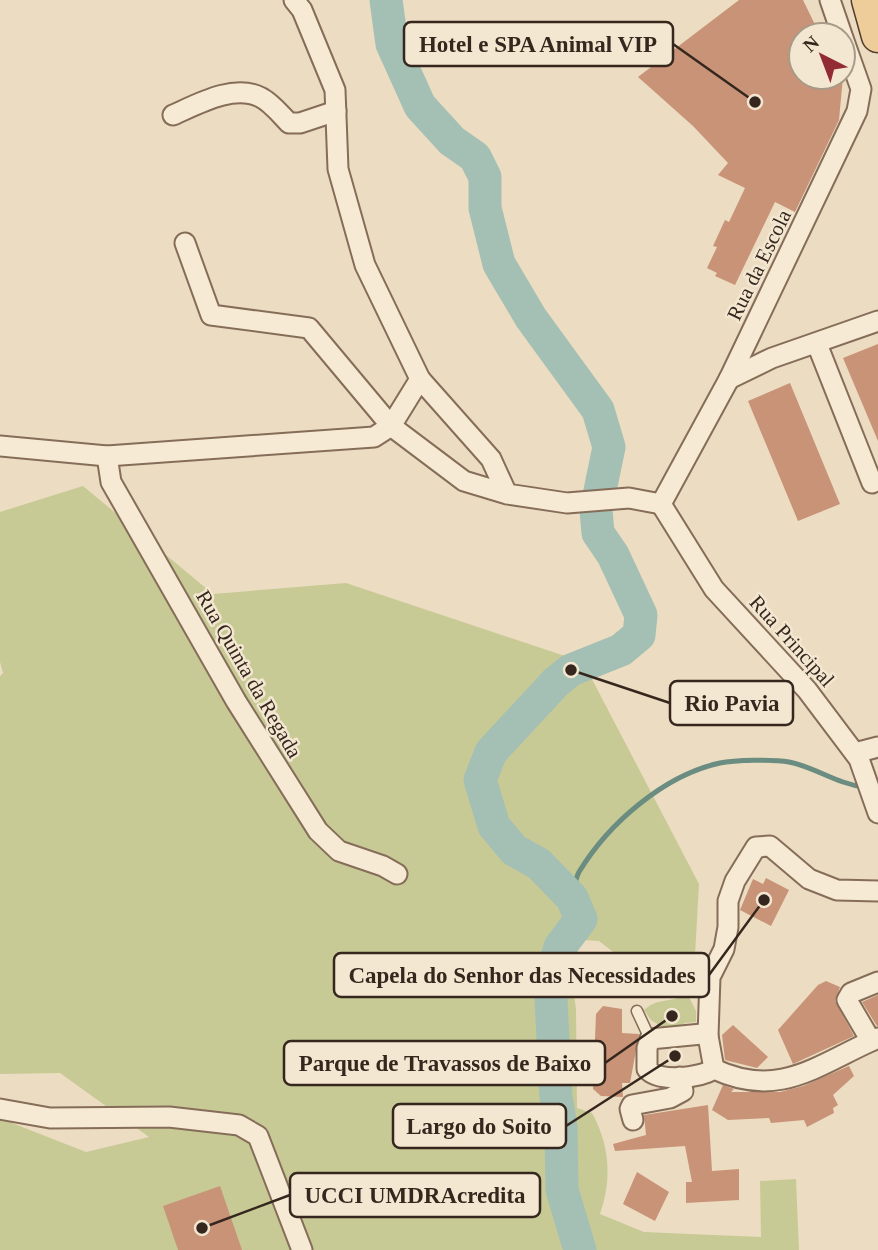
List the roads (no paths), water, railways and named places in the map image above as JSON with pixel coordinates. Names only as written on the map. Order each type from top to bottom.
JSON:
[{"type":"main road","points":[[868,0],[878,36]]},
{"type":"street","points":[[294,0],[302,10],[335,90],[338,169],[365,265],[420,379],[491,458],[507,494]]},
{"type":"street","name":"Rua da Escola","points":[[830,0],[837,21]]},
{"type":"street","name":"Rua da Escola","points":[[662,504],[729,379],[857,111],[861,89],[857,78]]},
{"type":"street","points":[[173,115],[215,97],[247,92],[262,97],[289,123],[300,124],[335,111]]},
{"type":"street","points":[[185,243],[211,315],[309,328],[391,426],[464,481],[507,494],[566,503],[629,498],[662,504]]},
{"type":"street","points":[[729,379],[772,358],[878,321]]},
{"type":"street","points":[[817,344],[872,483]]},
{"type":"street","points":[[0,446],[107,456],[374,437],[391,426],[420,379]]},
{"type":"street","name":"Rua Quinta da Regada","points":[[107,456],[111,482],[236,701],[318,831],[339,851],[383,866],[397,874]]},
{"type":"street","name":"Rua Principal","points":[[662,504],[714,589],[807,690],[855,753],[876,807]]},
{"type":"street","points":[[855,753],[878,747]]},
{"type":"street","points":[[714,1069],[708,1036],[710,977],[724,949],[728,927],[728,901],[735,881],[756,847],[770,846],[809,879],[837,890],[878,891]]},
{"type":"street","points":[[708,1036],[702,1034],[650,1039],[646,1048],[649,1073],[680,1077],[714,1069],[744,1080],[789,1080],[875,1040],[847,1000],[851,993],[878,982]]},
{"type":"street","points":[[633,1120],[630,1109],[632,1105],[670,1098],[683,1091],[680,1077]]},
{"type":"street","points":[[0,1109],[50,1118],[169,1117],[239,1125],[258,1136],[302,1250]]},
{"type":"lane","points":[[637,1011],[650,1039]]},
{"type":"waterway","points":[[386,0],[392,44],[420,106],[452,141],[475,157],[485,177],[485,208],[499,264],[531,318],[598,410],[609,447],[596,510],[598,533],[613,555],[641,615],[639,635],[621,650],[571,670],[556,682],[491,752],[480,780],[494,826],[514,850],[539,864],[572,898],[581,919],[560,947],[550,980],[556,1097],[561,1127],[562,1190],[580,1250]]},
{"type":"waterway","points":[[572,898],[579,872],[605,836],[658,790],[699,769],[735,761],[782,761],[799,764],[845,783],[864,787]]},
{"type":"place","name":"Hotel e SPA Animal VIP","points":[[755,102]]},
{"type":"place","name":"Rio Pavia","points":[[571,670]]},
{"type":"place","name":"Capela do Senhor das Necessidades","points":[[764,900]]},
{"type":"place","name":"Parque de Travassos de Baixo","points":[[672,1016]]},
{"type":"place","name":"Largo do Soito","points":[[675,1056]]},
{"type":"place","name":"UCCI UMDRAcredita","points":[[202,1228]]}]
